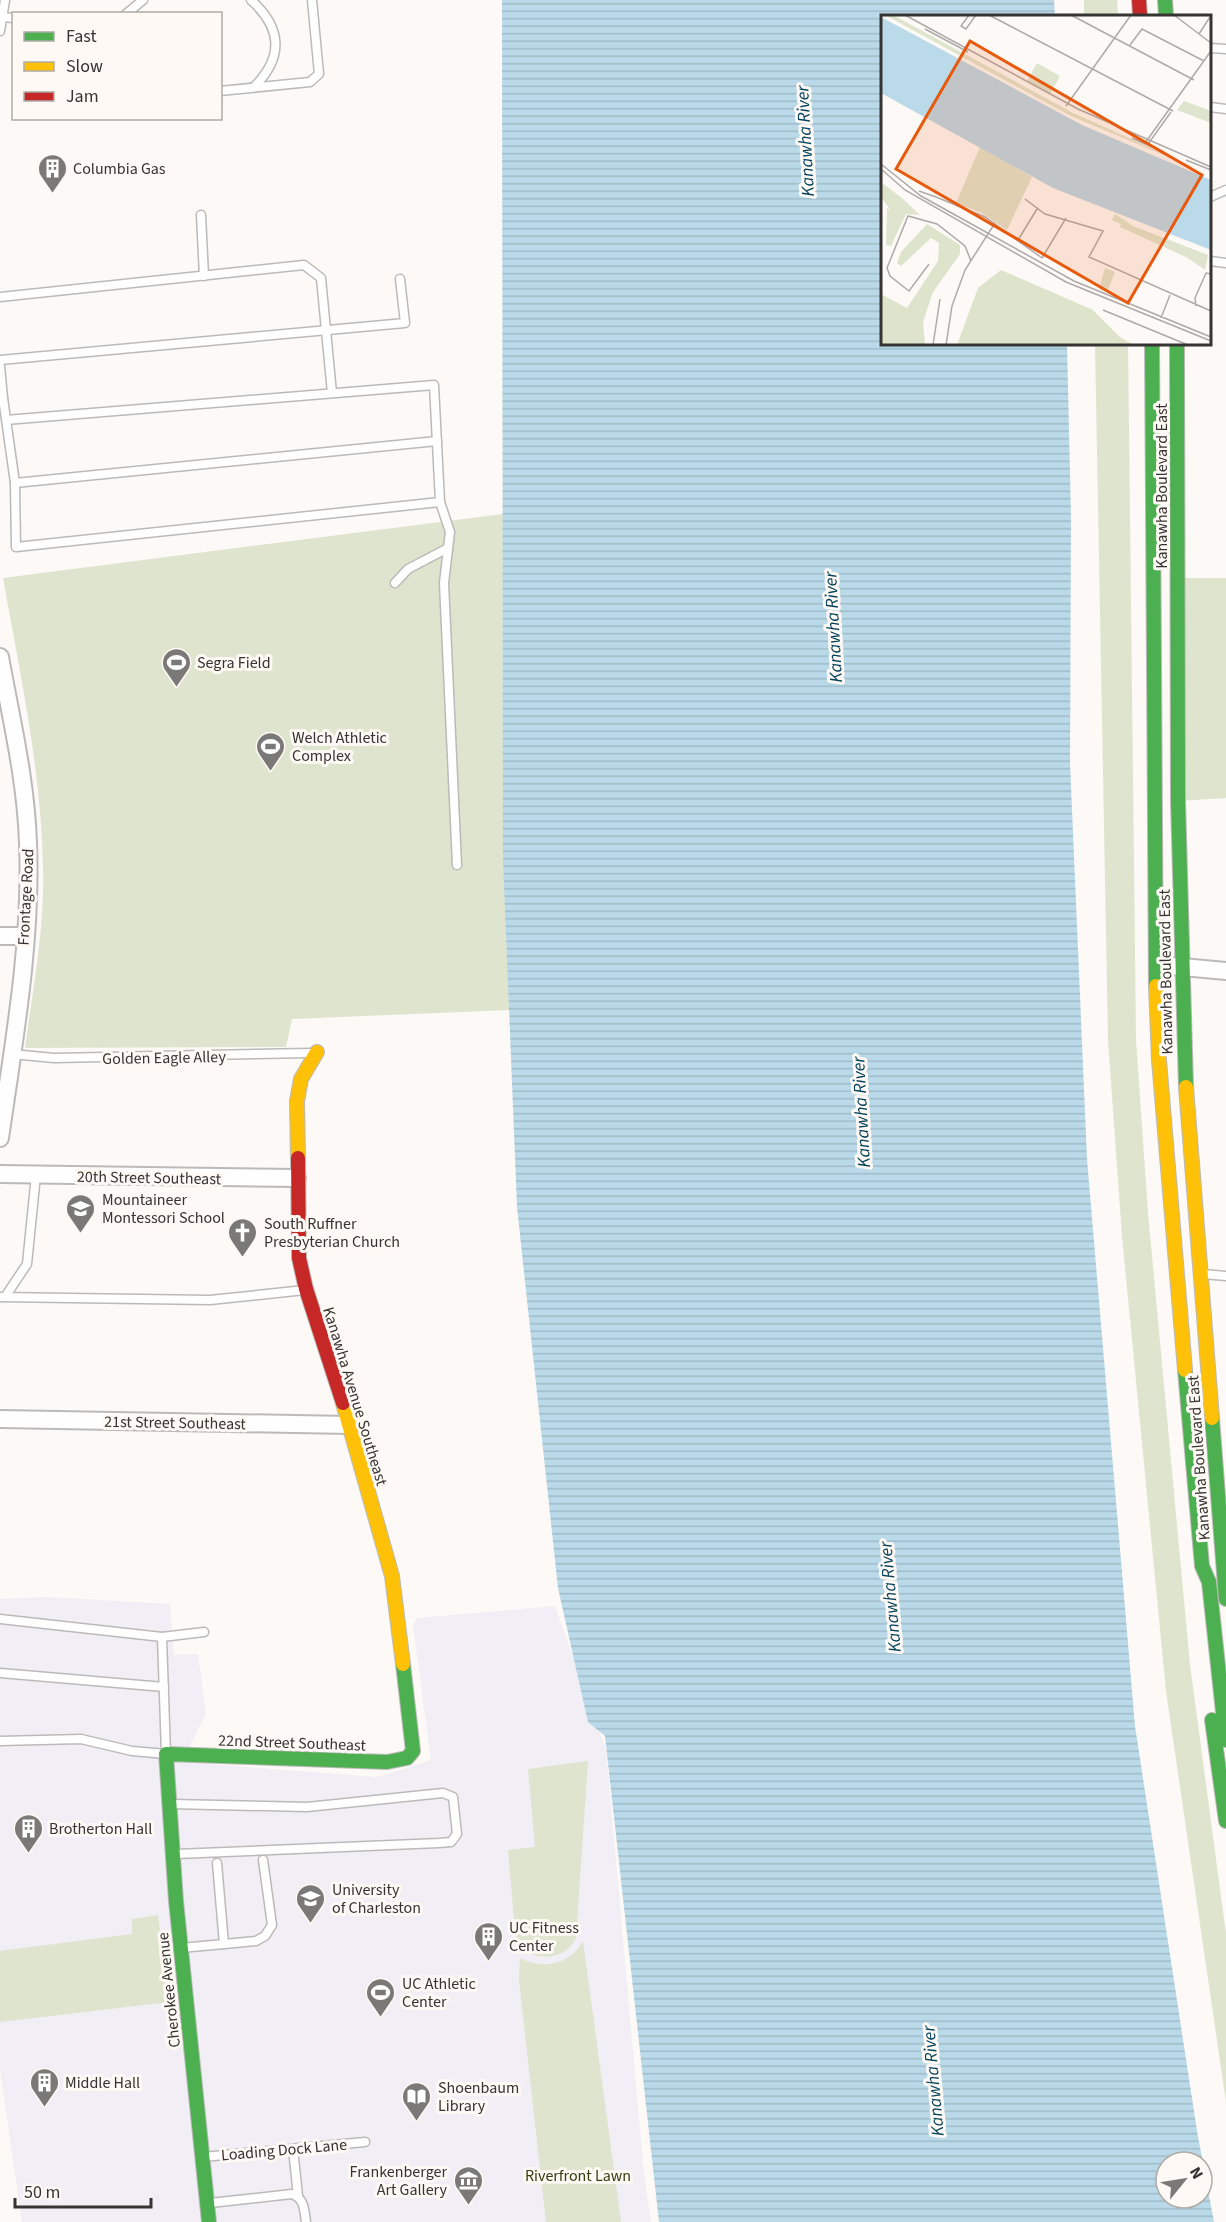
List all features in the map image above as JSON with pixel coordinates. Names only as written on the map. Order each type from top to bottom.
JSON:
[{"type":"main road","points":[[1139,0],[1140,15]]},
{"type":"main road","points":[[1165,0],[1166,15]]},
{"type":"main road","name":"Kanawha Boulevard East","points":[[1152,345],[1156,965],[1159,1060],[1202,1566],[1209,1582],[1222,1683],[1226,1740]]},
{"type":"main road","name":"Kanawha Boulevard East","points":[[1177,345],[1181,967],[1184,1065],[1226,1599]]},
{"type":"main road","name":"Kanawha Avenue Southeast","points":[[317,1053],[300,1079],[297,1101],[299,1258],[306,1290],[350,1425],[392,1576],[413,1751]]},
{"type":"main road","name":"Kanawha Boulevard East","points":[[1202,1566],[1195,1582],[1226,1821]]},
{"type":"main road","name":"22nd Street Southeast","points":[[166,1754],[387,1762],[407,1758],[413,1751]]},
{"type":"main road","name":"Cherokee Avenue","points":[[166,1754],[172,1854],[209,2222]]},
{"type":"street","name":"Frontage Road","points":[[0,657],[26,807],[28,884],[25,936],[12,1054],[0,1138]]},
{"type":"street","points":[[0,936],[25,936]]},
{"type":"street","points":[[1156,965],[1226,971]]},
{"type":"street","name":"20th Street Southeast","points":[[0,1174],[297,1178]]},
{"type":"street","name":"21st Street Southeast","points":[[0,1419],[350,1425]]},
{"type":"lane","points":[[0,30],[5,0]]},
{"type":"lane","points":[[128,12],[143,0]]},
{"type":"lane","points":[[251,0],[267,15],[275,35],[275,56],[269,72],[254,87]]},
{"type":"lane","points":[[222,91],[310,82],[319,74],[312,0]]},
{"type":"lane","points":[[2,16],[12,18]]},
{"type":"lane","points":[[1211,48],[1226,49]]},
{"type":"lane","points":[[1211,102],[1226,104]]},
{"type":"lane","points":[[1211,107],[1226,109]]},
{"type":"lane","points":[[1211,196],[1226,190]]},
{"type":"lane","points":[[201,215],[204,276]]},
{"type":"lane","points":[[1211,261],[1226,263]]},
{"type":"lane","points":[[0,297],[304,265],[321,278],[332,393]]},
{"type":"lane","points":[[0,360],[405,323],[400,279]]},
{"type":"lane","points":[[0,366],[1,398],[15,483],[16,548],[440,502]]},
{"type":"lane","points":[[6,420],[434,385],[440,502],[450,531],[444,583],[457,865]]},
{"type":"lane","points":[[15,483],[437,441]]},
{"type":"lane","points":[[395,583],[408,569],[448,548]]},
{"type":"lane","name":"Golden Eagle Alley","points":[[12,1054],[54,1058],[317,1053]]},
{"type":"lane","points":[[2,1297],[27,1264],[36,1175]]},
{"type":"lane","points":[[1200,1273],[1226,1276]]},
{"type":"lane","points":[[2,1297],[210,1300],[306,1290]]},
{"type":"lane","points":[[0,1619],[162,1636],[204,1632]]},
{"type":"lane","points":[[0,1741],[81,1739],[132,1751],[166,1754],[162,1636]]},
{"type":"lane","points":[[0,1673],[164,1687]]},
{"type":"lane","points":[[169,1804],[307,1807],[443,1793],[453,1797],[457,1834],[451,1842],[439,1844],[172,1854]]},
{"type":"lane","points":[[181,1948],[256,1941],[270,1931],[272,1925],[263,1860]]},
{"type":"lane","points":[[217,1863],[224,1944]]},
{"type":"lane","name":"Loading Dock Lane","points":[[203,2157],[365,2142]]},
{"type":"lane","points":[[293,2149],[298,2196],[303,2205],[306,2222]]},
{"type":"lane","points":[[207,2203],[292,2194],[298,2196]]},
{"type":"shaded area","name":"University of Charleston","points":[[47,1597],[170,1604],[174,1655],[198,1654],[206,1713],[182,1762],[378,1777],[431,1760],[413,1626],[417,1618],[555,1606],[606,1749],[644,2174],[651,2222],[22,2222],[0,2070],[0,1599]]},
{"type":"green space","points":[[1084,0],[1117,0],[1118,15],[1084,15]]},
{"type":"green space","points":[[1095,345],[1128,345],[1136,1040],[1148,1213],[1190,1665],[1226,1934],[1226,2102],[1166,1691],[1122,1236],[1108,1040]]},
{"type":"green space","name":"Welch Athletic Complex","points":[[503,514],[509,1010],[292,1019],[286,1047],[25,1048],[38,957],[43,866],[38,793],[29,721],[3,578]]},
{"type":"green space","points":[[1178,578],[1226,578],[1226,798],[1178,801]]},
{"type":"green space","points":[[588,1761],[576,1938],[571,1946],[558,1955],[542,1957],[534,1955],[519,1948],[515,1930],[508,1850],[535,1847],[528,1769]]},
{"type":"green space","points":[[158,1915],[169,2002],[0,2022],[0,1951],[132,1934],[132,1919]]},
{"type":"green space","name":"Riverfront Lawn","points":[[583,1941],[621,2222],[546,2222],[519,1980],[520,1958],[538,1964],[555,1963],[571,1955]]},
{"type":"water","name":"Kanawha River","points":[[502,0],[1054,0],[1055,15],[881,15],[881,345],[1067,345],[1071,518],[1070,763],[1087,1159],[1135,1726],[1201,2150],[1154,2150],[1154,2210],[1212,2210],[1214,2222],[659,2222],[605,1736],[588,1722],[558,1588],[517,1207],[503,860]]},
{"type":"traffic: fast","points":[[1165,0],[1166,15]]},
{"type":"traffic: fast","points":[[1152,345],[1156,986]]},
{"type":"traffic: fast","points":[[1177,345],[1178,801],[1186,1087]]},
{"type":"traffic: fast","points":[[1185,1370],[1202,1566],[1209,1582],[1226,1740]]},
{"type":"traffic: fast","points":[[1212,1418],[1226,1599]]},
{"type":"traffic: fast","points":[[209,2222],[176,1901],[166,1754],[387,1762],[407,1758],[413,1751],[403,1664]]},
{"type":"traffic: fast","points":[[1212,1720],[1226,1821]]},
{"type":"traffic: slow","points":[[1156,986],[1159,1060],[1185,1370]]},
{"type":"traffic: slow","points":[[298,1158],[297,1101],[301,1079],[317,1052]]},
{"type":"traffic: slow","points":[[1186,1087],[1212,1418]]},
{"type":"traffic: slow","points":[[343,1403],[392,1576],[403,1664]]},
{"type":"traffic: jam","points":[[1139,0],[1140,15]]},
{"type":"traffic: jam","points":[[298,1158],[299,1258],[306,1289],[343,1403]]},
{"type":"place","name":"Columbia Gas","points":[[52,194]]},
{"type":"place","name":"Segra Field","points":[[176,688]]},
{"type":"place","name":"Welch Athletic Complex","points":[[271,772]]},
{"type":"place","name":"Mountaineer Montessori School","points":[[81,1234]]},
{"type":"place","name":"South Ruffner Presbyterian Church","points":[[243,1258]]},
{"type":"place","name":"Brotherton Hall","points":[[28,1854]]},
{"type":"place","name":"University of Charleston","points":[[311,1924]]},
{"type":"place","name":"UC Fitness Center","points":[[488,1962]]},
{"type":"place","name":"UC Athletic Center","points":[[381,2018]]},
{"type":"place","name":"Middle Hall","points":[[44,2108]]},
{"type":"place","name":"Shoenbaum Library","points":[[417,2122]]},
{"type":"place","name":"Frankenberger Art Gallery","points":[[468,2206]]}]
